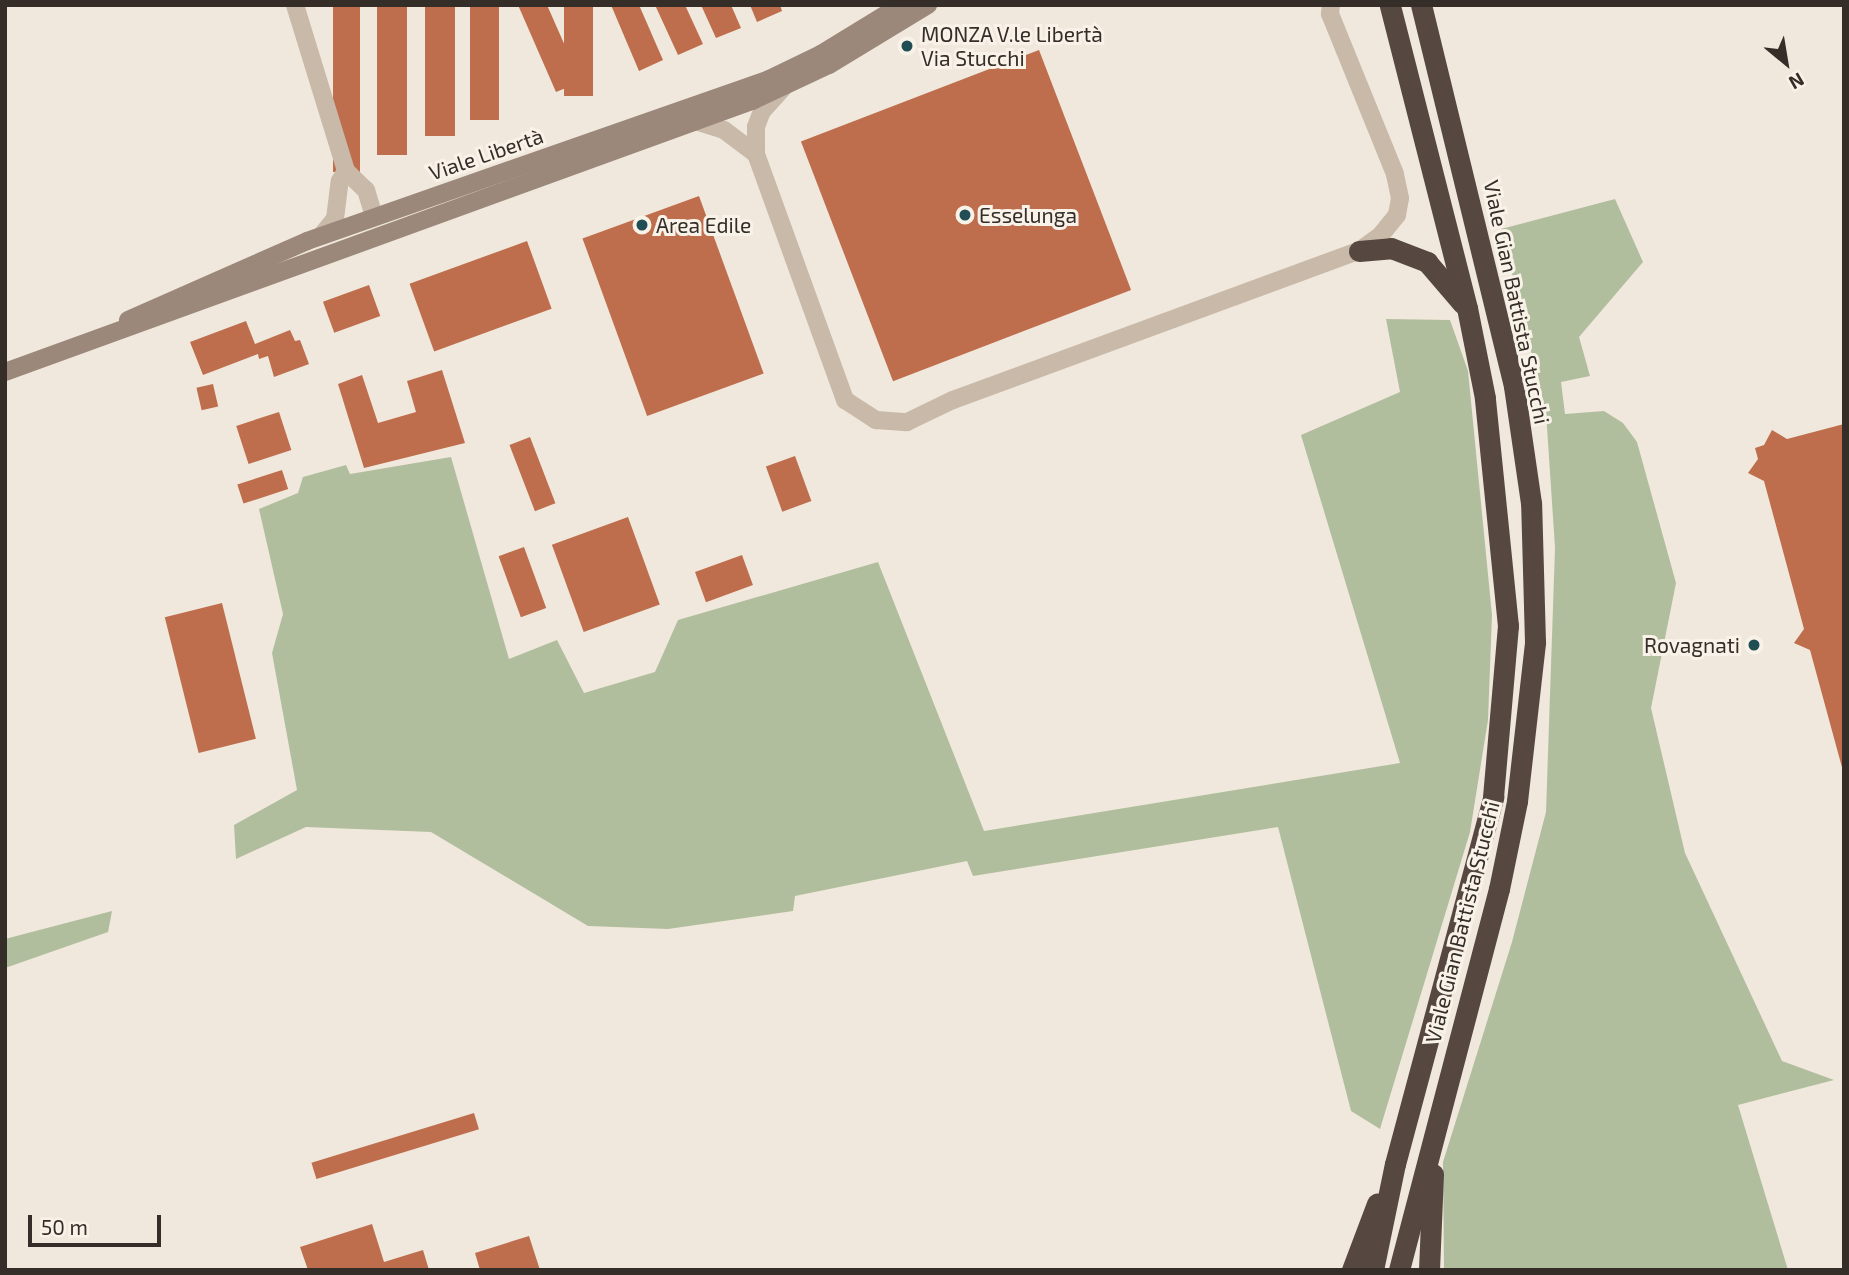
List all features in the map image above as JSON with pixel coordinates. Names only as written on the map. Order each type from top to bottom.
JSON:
[{"type":"highway","name":"Viale Gian Battista Stucchi","points":[[1373,1270],[1395,1164],[1490,809],[1503,705],[1507,626],[1501,527],[1485,398],[1467,308],[1390,5]]},
{"type":"highway","name":"Viale Gian Battista Stucchi","points":[[1399,1270],[1499,889],[1517,801],[1535,642],[1531,503],[1514,386],[1421,5]]},
{"type":"highway","points":[[1359,251],[1391,248],[1427,262],[1467,308]]},
{"type":"highway","points":[[1429,1270],[1436,1130]]},
{"type":"highway","points":[[1352,1270],[1395,1164]]},
{"type":"main road","name":"Viale Libertà","points":[[83,343],[204,284],[321,236],[769,79],[821,54],[901,5]]},
{"type":"main road","name":"Viale Libertà","points":[[83,343],[785,87],[862,47],[928,5]]},
{"type":"main road","points":[[5,372],[83,343]]},
{"type":"street","points":[[295,5],[346,171],[366,190],[374,217]]},
{"type":"street","points":[[785,87],[762,111],[756,155],[845,400],[876,420],[907,422],[953,400],[1359,251],[1397,215],[1400,198],[1330,14],[1331,5]]},
{"type":"street","points":[[695,121],[724,130],[756,155]]},
{"type":"street","points":[[321,236],[335,219],[340,181],[346,171]]},
{"type":"green space","points":[[1615,199],[1643,262],[1579,337],[1590,376],[1561,382],[1565,414],[1604,411],[1623,423],[1637,442],[1676,583],[1651,708],[1685,853],[1782,1061],[1834,1080],[1738,1105],[1788,1270],[1444,1270],[1443,1162],[1512,942],[1546,812],[1555,548],[1546,412],[1501,229]]},
{"type":"green space","points":[[1386,319],[1450,320],[1468,371],[1492,615],[1488,720],[1470,832],[1380,1129],[1351,1111],[1278,827],[973,876],[967,861],[795,896],[793,911],[668,929],[588,926],[431,832],[306,827],[236,859],[234,825],[297,790],[272,653],[283,614],[259,509],[298,493],[303,477],[346,465],[350,474],[451,457],[509,659],[557,640],[584,693],[655,672],[678,620],[878,562],[984,831],[1400,763],[1301,435],[1400,392]]},
{"type":"green space","points":[[112,911],[108,932],[5,968],[5,939]]},
{"type":"building","points":[[333,5],[360,5],[360,172],[333,172]]},
{"type":"building","points":[[377,5],[407,5],[407,155],[377,155]]},
{"type":"building","points":[[425,5],[455,5],[455,136],[425,136]]},
{"type":"building","points":[[470,5],[499,5],[499,120],[470,120]]},
{"type":"building","points":[[518,5],[547,5],[581,82],[556,92]]},
{"type":"building","points":[[564,5],[593,5],[593,96],[564,96]]},
{"type":"building","points":[[611,5],[639,5],[663,60],[639,71]]},
{"type":"building","points":[[655,5],[685,5],[703,44],[678,55]]},
{"type":"building","points":[[701,5],[731,5],[741,28],[716,38]]},
{"type":"building","points":[[750,5],[780,5],[782,11],[757,22]]},
{"type":"building","name":"Esselunga","points":[[1039,50],[1131,290],[893,381],[801,141]]},
{"type":"building","points":[[699,196],[764,374],[647,416],[582,238]]},
{"type":"building","points":[[527,241],[552,309],[434,351],[410,284]]},
{"type":"building","points":[[369,285],[380,316],[334,333],[323,302]]},
{"type":"building","points":[[246,321],[255,344],[290,330],[295,341],[300,340],[309,364],[274,377],[268,356],[259,359],[258,354],[203,375],[190,342]]},
{"type":"building","points":[[442,370],[465,443],[364,468],[338,384],[362,375],[378,423],[416,412],[407,381]]},
{"type":"building","points":[[213,384],[218,406],[202,410],[196,388]]},
{"type":"building","points":[[279,412],[291,450],[249,464],[236,426]]},
{"type":"building","points":[[1844,424],[1843,771],[1810,650],[1794,643],[1804,629],[1764,481],[1748,473],[1758,459],[1755,448],[1764,445],[1772,430],[1787,439]]},
{"type":"building","points":[[530,437],[555,503],[535,511],[509,445]]},
{"type":"building","points":[[795,456],[811,501],[782,512],[766,467]]},
{"type":"building","points":[[282,470],[288,489],[243,504],[237,485]]},
{"type":"building","points":[[628,517],[660,604],[584,632],[552,545]]},
{"type":"building","points":[[524,547],[546,608],[521,617],[499,556]]},
{"type":"building","points":[[742,555],[753,585],[706,602],[695,572]]},
{"type":"building","points":[[222,603],[256,739],[199,753],[165,617]]},
{"type":"building","points":[[474,1113],[479,1129],[316,1179],[311,1163]]},
{"type":"building","points":[[372,1224],[384,1262],[423,1250],[429,1270],[308,1270],[300,1247]]},
{"type":"building","points":[[529,1236],[540,1270],[480,1270],[475,1253]]},
{"type":"place","name":"MONZA V.le Libertà Via Stucchi","points":[[907,46]]},
{"type":"place","name":"Esselunga","points":[[965,215]]},
{"type":"place","name":"Area Edile","points":[[642,225]]},
{"type":"place","name":"Rovagnati","points":[[1754,645]]}]
